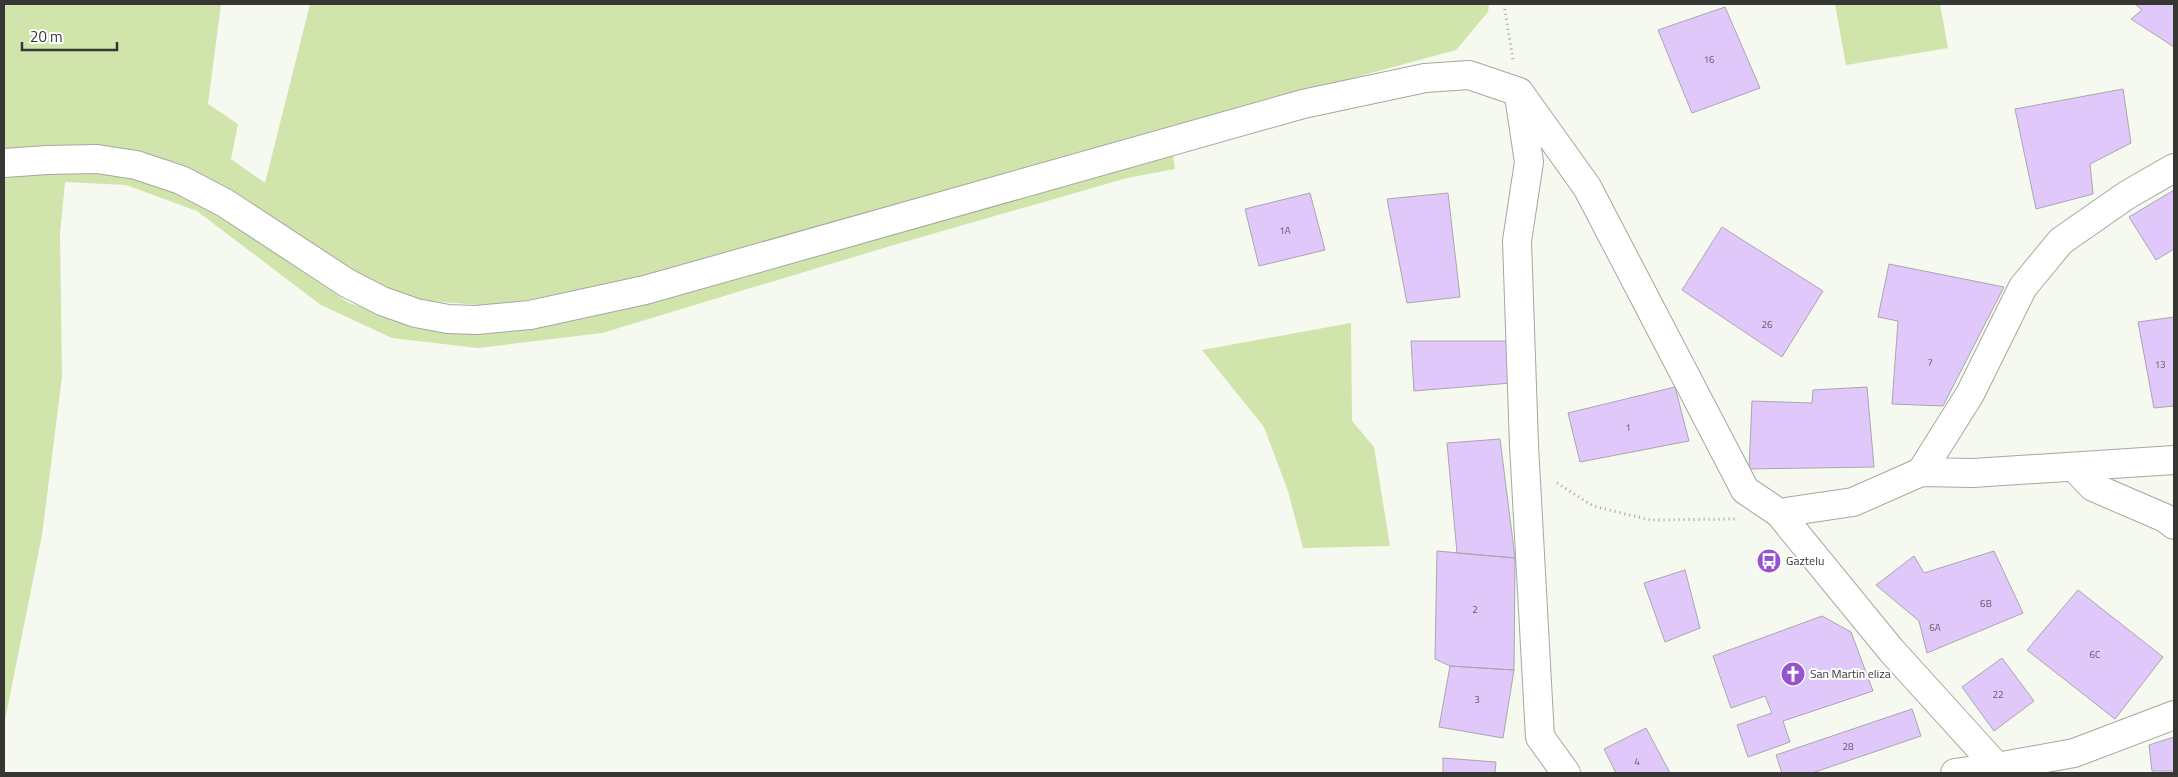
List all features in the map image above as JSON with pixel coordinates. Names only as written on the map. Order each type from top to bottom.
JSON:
[{"type":"street","points":[[4,163],[97,159],[136,165],[181,180],[225,203],[347,283],[382,300],[416,313],[448,319],[476,320],[530,315],[645,290],[1303,104],[1425,78],[1469,75],[1519,92],[1586,188],[1745,490],[1779,514],[1891,650],[2000,770]]},
{"type":"street","points":[[1519,92],[1529,162],[1517,241],[1524,445],[1540,737],[1566,773]]},
{"type":"street","points":[[1921,472],[1970,394],[2023,287],[2062,241],[2127,195],[2174,168]]},
{"type":"street","points":[[1779,514],[1853,502],[1921,472],[1973,473],[2076,468],[2174,460]]},
{"type":"street","points":[[2076,468],[2093,487],[2165,518],[2174,525]]},
{"type":"street","points":[[1955,773],[2000,770],[2074,753],[2174,716]]},
{"type":"path","points":[[1504,4],[1519,92]]},
{"type":"path","points":[[1555,481],[1593,506],[1650,520],[1731,520],[1779,514]]},
{"type":"green space","points":[[4,4],[221,4],[208,104],[238,124],[231,159],[265,183],[310,4],[1489,4],[1488,12],[1456,50],[1110,144],[635,280],[493,306],[416,300],[346,271],[230,193],[176,162],[123,151],[67,146],[4,150]]},
{"type":"green space","points":[[1835,4],[1940,4],[1948,48],[1846,65]]},
{"type":"green space","points":[[1173,154],[1175,169],[1127,178],[887,247],[602,333],[478,348],[392,338],[321,305],[197,211],[126,185],[65,182],[60,234],[62,377],[42,535],[4,725],[4,173],[57,171],[118,175],[159,185],[203,204],[349,303],[426,327]]},
{"type":"green space","points":[[1351,323],[1352,421],[1374,447],[1390,546],[1303,548],[1288,491],[1264,427],[1202,350]]},
{"type":"building","points":[[2135,4],[2174,4],[2174,47],[2131,19],[2142,10]]},
{"type":"building","points":[[1725,7],[1760,88],[1692,113],[1658,30]]},
{"type":"building","points":[[2123,89],[2131,143],[2090,164],[2093,194],[2036,209],[2015,109]]},
{"type":"building","points":[[2174,190],[2174,249],[2156,260],[2129,217]]},
{"type":"building","points":[[1310,193],[1325,250],[1259,266],[1245,209]]},
{"type":"building","points":[[1448,193],[1460,297],[1407,303],[1387,199]]},
{"type":"building","points":[[1722,227],[1823,291],[1782,357],[1682,290]]},
{"type":"building","points":[[1889,264],[2004,287],[1943,406],[1892,404],[1898,321],[1878,317]]},
{"type":"building","points":[[2174,317],[2174,406],[2154,408],[2138,322]]},
{"type":"building","points":[[1411,341],[1508,341],[1511,383],[1414,391]]},
{"type":"building","points":[[1675,387],[1689,441],[1580,462],[1568,413]]},
{"type":"building","points":[[1867,387],[1874,467],[1749,469],[1752,401],[1812,403],[1813,390]]},
{"type":"building","points":[[1500,439],[1515,558],[1457,553],[1447,443]]},
{"type":"building","points":[[1437,551],[1515,558],[1514,670],[1450,666],[1435,659]]},
{"type":"building","points":[[1994,551],[2023,613],[1927,653],[1919,621],[1876,585],[1914,556],[1924,573]]},
{"type":"building","points":[[1685,570],[1700,628],[1665,642],[1644,583]]},
{"type":"building","points":[[2078,590],[2163,657],[2115,719],[2027,650]]},
{"type":"building","name":"San Martin eliza","points":[[1822,616],[1851,632],[1873,691],[1783,721],[1790,742],[1748,757],[1737,725],[1772,713],[1765,696],[1731,708],[1713,656]]},
{"type":"building","points":[[2002,658],[2034,701],[1994,731],[1962,687]]},
{"type":"building","points":[[1450,666],[1514,670],[1503,738],[1439,727]]},
{"type":"building","points":[[1912,709],[1921,736],[1812,773],[1782,773],[1776,755]]},
{"type":"building","points":[[1646,728],[1670,773],[1616,773],[1604,749]]},
{"type":"building","points":[[2174,737],[2174,771],[2152,771],[2149,745]]},
{"type":"building","points":[[1443,758],[1496,762],[1495,773],[1443,773]]},
{"type":"place","name":"Gaztelu","points":[[1769,561]]},
{"type":"place","name":"San Martin eliza","points":[[1793,674]]}]
